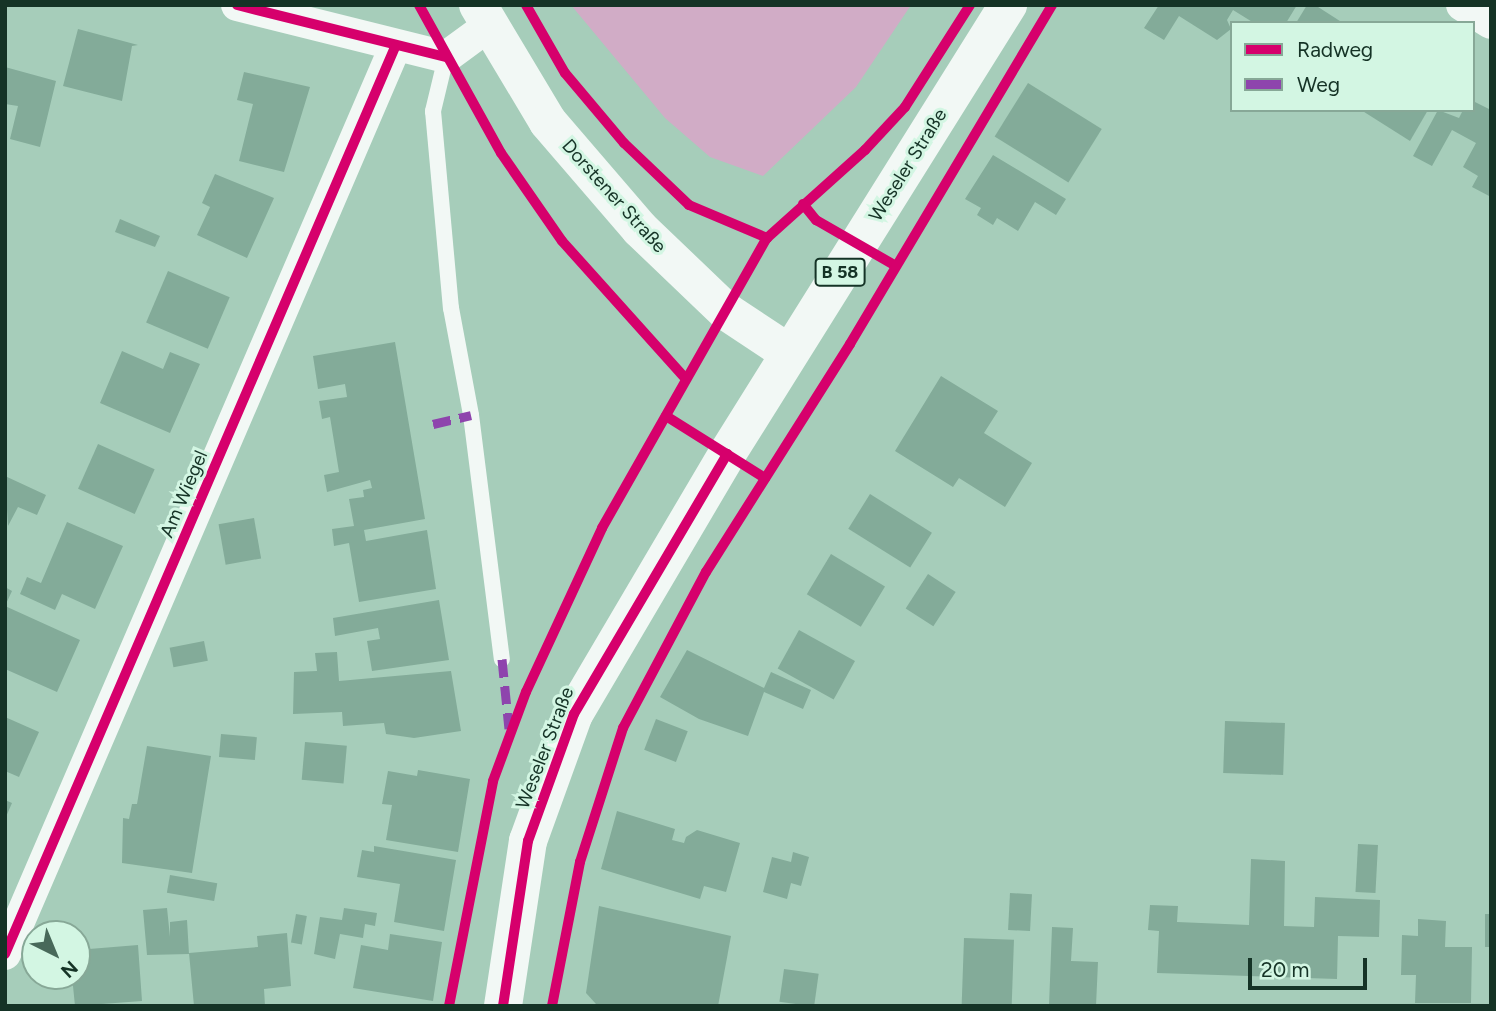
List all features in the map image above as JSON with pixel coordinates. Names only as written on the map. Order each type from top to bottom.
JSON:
[{"type":"main road","name":"Weseler Straße","points":[[503,1006],[528,841],[574,714],[789,353],[1008,5]]},
{"type":"main road","name":"Dorstener Straße","points":[[483,16],[548,122],[640,229],[727,312],[789,353]]},
{"type":"street","points":[[237,5],[395,47],[446,57],[483,16]]},
{"type":"street","points":[[1462,5],[1491,23]]},
{"type":"street","name":"Am Wiegel","points":[[5,954],[395,47]]},
{"type":"lane","points":[[446,57],[433,111],[451,307],[471,415],[502,659]]},
{"type":"shaded area","points":[[571,5],[911,5],[856,87],[763,176],[710,157],[665,118]]},
{"type":"building","points":[[1159,5],[1297,5],[1287,21],[1251,21],[1233,10],[1227,20],[1230,30],[1217,40],[1179,16],[1164,40],[1144,28]]},
{"type":"building","points":[[1307,5],[1315,5],[1340,21],[1297,21]]},
{"type":"building","points":[[78,29],[138,45],[132,46],[122,101],[63,86]]},
{"type":"building","points":[[5,67],[56,81],[40,147],[10,139],[18,106],[5,104]]},
{"type":"building","points":[[244,72],[310,87],[284,172],[239,161],[253,104],[237,100]]},
{"type":"building","points":[[1028,83],[1102,129],[1068,183],[995,136]]},
{"type":"building","points":[[1475,102],[1491,110],[1491,197],[1472,187],[1478,176],[1463,167],[1476,143],[1452,130],[1432,166],[1413,156],[1437,112],[1459,118],[1462,112],[1475,112]]},
{"type":"building","points":[[1364,112],[1427,112],[1410,141]]},
{"type":"building","points":[[993,155],[1066,199],[1056,215],[1035,202],[1018,231],[997,218],[993,225],[977,215],[981,208],[965,199]]},
{"type":"building","points":[[215,174],[274,198],[247,258],[197,235],[210,207],[202,203]]},
{"type":"building","points":[[120,219],[160,236],[155,247],[115,232]]},
{"type":"building","points":[[168,271],[230,297],[208,349],[146,323]]},
{"type":"building","points":[[395,342],[425,519],[364,530],[366,541],[427,530],[436,589],[359,602],[349,543],[334,546],[332,529],[354,526],[349,499],[364,497],[363,490],[372,488],[370,480],[327,492],[324,475],[339,472],[330,417],[322,419],[319,401],[347,397],[345,384],[318,389],[313,356]]},
{"type":"building","points":[[122,351],[163,369],[170,352],[200,364],[170,433],[100,403]]},
{"type":"building","points":[[941,376],[998,411],[984,433],[1032,463],[1005,507],[959,478],[953,487],[895,451]]},
{"type":"building","points":[[98,444],[155,469],[135,514],[78,489]]},
{"type":"building","points":[[5,476],[46,495],[37,515],[18,507],[8,526]]},
{"type":"building","points":[[870,494],[932,533],[910,567],[848,529]]},
{"type":"building","points":[[254,518],[261,558],[226,565],[219,524]]},
{"type":"building","points":[[67,522],[123,546],[95,609],[62,594],[55,610],[20,594],[27,577],[41,583]]},
{"type":"building","points":[[831,554],[885,586],[861,627],[807,594]]},
{"type":"building","points":[[928,574],[956,592],[933,626],[906,608]]},
{"type":"building","points":[[5,587],[12,591],[5,606]]},
{"type":"building","points":[[439,600],[449,660],[372,671],[367,641],[380,639],[378,628],[335,636],[333,618]]},
{"type":"building","points":[[5,606],[80,640],[57,692],[5,669]]},
{"type":"building","points":[[799,630],[855,661],[834,700],[778,668]]},
{"type":"building","points":[[204,641],[208,661],[173,667],[170,648]]},
{"type":"building","points":[[687,650],[764,688],[771,672],[811,690],[803,709],[764,692],[748,736],[699,719],[660,697]]},
{"type":"building","points":[[337,652],[339,681],[451,671],[461,731],[414,738],[386,734],[384,723],[343,726],[342,712],[293,714],[294,672],[317,671],[315,653]]},
{"type":"building","points":[[5,717],[39,732],[19,777],[5,771]]},
{"type":"building","points":[[656,719],[688,731],[676,762],[644,750]]},
{"type":"building","points":[[1225,721],[1285,723],[1283,775],[1223,773]]},
{"type":"building","points":[[221,734],[257,737],[255,760],[219,757]]},
{"type":"building","points":[[305,742],[347,746],[344,784],[302,780]]},
{"type":"building","points":[[147,746],[211,756],[192,873],[122,863],[123,818],[129,819],[132,804],[137,804]]},
{"type":"building","points":[[418,770],[470,779],[458,852],[386,840],[392,805],[382,804],[388,771],[417,776]]},
{"type":"building","points":[[5,800],[12,803],[5,819]]},
{"type":"building","points":[[617,811],[675,829],[672,840],[684,843],[686,837],[697,830],[740,843],[726,892],[704,886],[700,899],[601,869]]},
{"type":"building","points":[[1358,844],[1378,845],[1375,893],[1355,892]]},
{"type":"building","points":[[374,846],[456,860],[444,931],[394,922],[400,884],[357,877],[362,850],[374,852]]},
{"type":"building","points":[[793,852],[809,857],[801,886],[791,883],[787,899],[763,892],[772,857],[791,862]]},
{"type":"building","points":[[1251,859],[1285,861],[1284,926],[1314,927],[1315,897],[1380,900],[1379,937],[1338,936],[1337,979],[1157,973],[1159,931],[1148,930],[1150,905],[1178,906],[1177,922],[1249,925]]},
{"type":"building","points":[[170,875],[217,883],[214,901],[167,893]]},
{"type":"building","points":[[1010,893],[1032,894],[1030,931],[1008,930]]},
{"type":"building","points":[[599,906],[731,936],[718,1006],[596,1004],[586,993]]},
{"type":"building","points":[[167,908],[170,937],[170,922],[187,920],[189,954],[147,955],[143,910]]},
{"type":"building","points":[[344,908],[377,913],[375,926],[365,924],[363,938],[340,934],[335,959],[314,954],[320,917],[342,920]]},
{"type":"building","points":[[296,914],[307,916],[302,944],[291,943]]},
{"type":"building","points":[[1485,914],[1491,914],[1491,947],[1485,947]]},
{"type":"building","points":[[1418,919],[1446,921],[1445,947],[1472,947],[1471,1003],[1415,1003],[1416,975],[1401,975],[1402,935],[1418,936]]},
{"type":"building","points":[[1052,927],[1073,928],[1071,961],[1098,962],[1096,1006],[1049,1006]]},
{"type":"building","points":[[287,933],[291,986],[264,989],[265,1006],[194,1006],[189,953],[258,947],[257,936]]},
{"type":"building","points":[[390,934],[442,942],[433,1001],[353,988],[361,945],[388,950]]},
{"type":"building","points":[[964,938],[1014,940],[1012,1006],[962,1005]]},
{"type":"building","points":[[138,945],[142,1001],[75,1006],[73,990],[91,990],[91,949]]},
{"type":"building","points":[[784,969],[819,974],[814,1006],[779,1002]]},
{"type":"marked path","points":[[433,424],[471,415]]},
{"type":"marked path","points":[[502,659],[509,729]]},
{"type":"cycle path","points":[[237,5],[446,57]]},
{"type":"cycle path","points":[[419,5],[501,153],[562,241],[685,378]]},
{"type":"cycle path","points":[[526,5],[565,73],[624,143],[689,205],[767,238]]},
{"type":"cycle path","points":[[449,1006],[493,781],[526,692],[602,528],[767,238],[865,150],[905,107],[970,5]]},
{"type":"cycle path","points":[[552,1006],[580,862],[623,728],[706,572],[850,344],[1052,5]]},
{"type":"cycle path","points":[[5,954],[395,47]]},
{"type":"cycle path","points":[[803,204],[816,220],[896,266]]},
{"type":"cycle path","points":[[666,416],[765,478]]},
{"type":"cycle path","points":[[503,1006],[528,841],[574,714],[727,454]]}]
